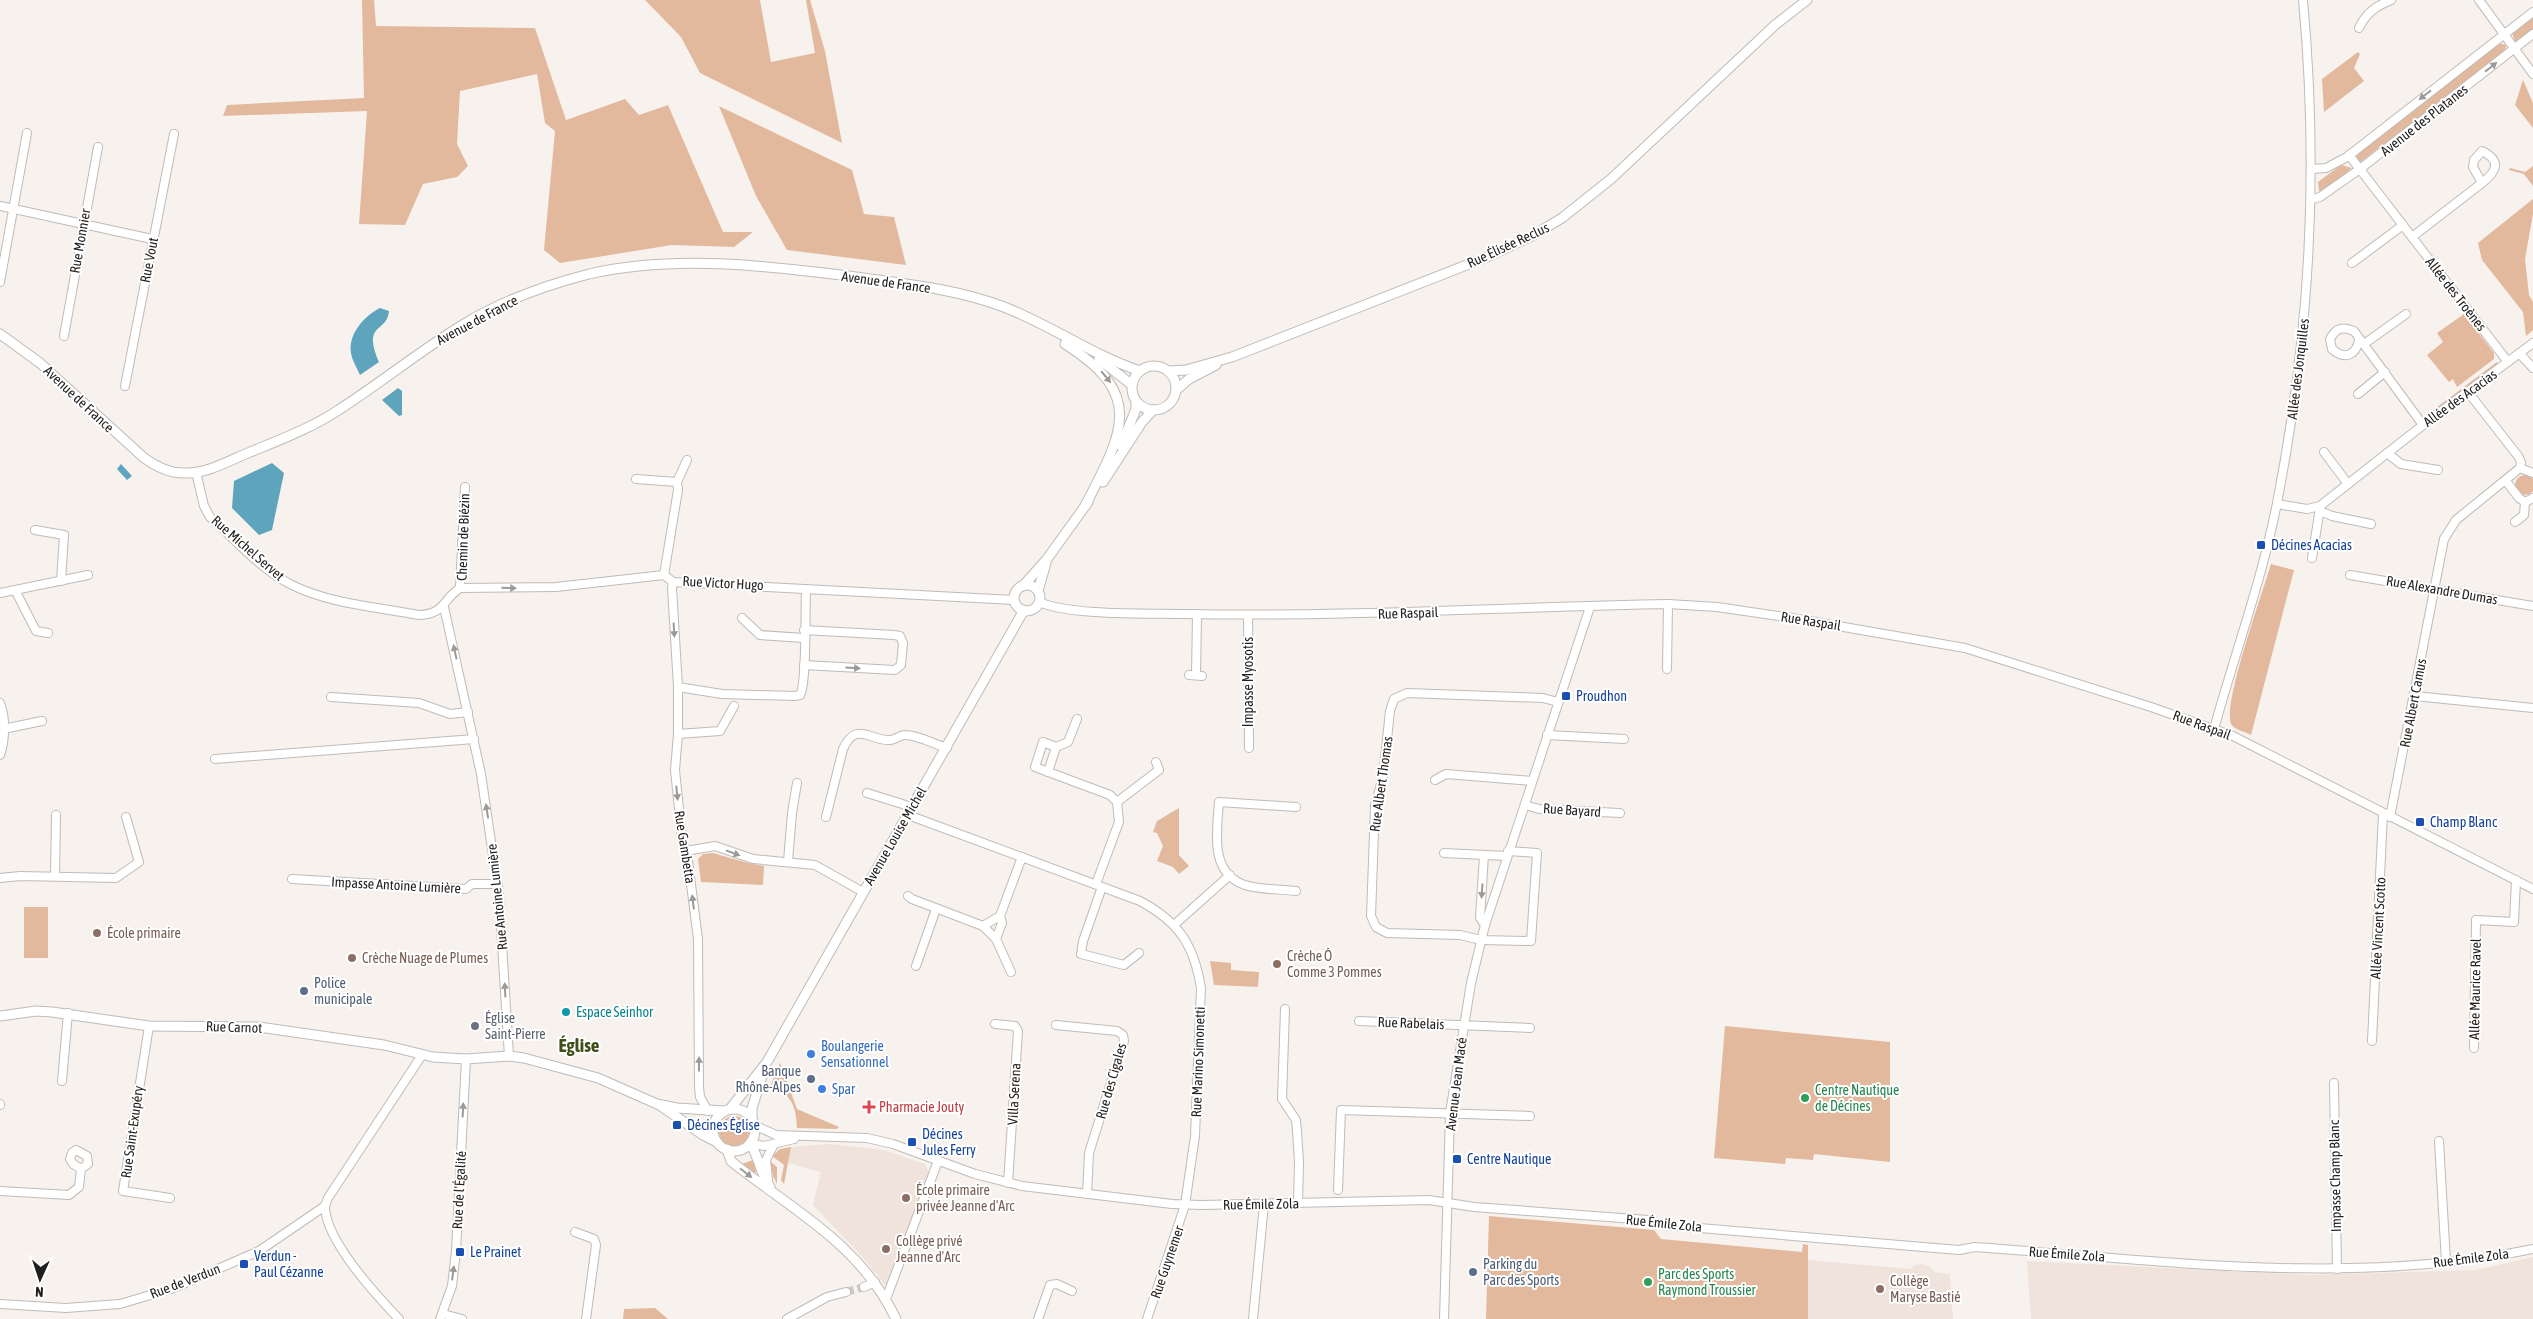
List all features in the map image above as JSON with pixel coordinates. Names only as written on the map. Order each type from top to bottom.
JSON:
[{"type":"street","name":"Rue Élisée Reclus","points":[[1169,371],[1186,370],[1232,356],[1487,257],[1532,236],[1562,218],[1611,179],[1776,25],[1807,0]]},
{"type":"street","name":"Allée des Jonquilles","points":[[2214,729],[2251,608],[2277,504],[2295,403],[2303,336],[2312,199],[2311,96],[2304,0]]},
{"type":"street","points":[[2359,28],[2364,17],[2379,4],[2391,0]]},
{"type":"street","points":[[2479,0],[2533,74]]},
{"type":"street","name":"Avenue des Platanes","points":[[2312,169],[2326,168],[2349,155],[2533,12]]},
{"type":"street","name":"Avenue des Platanes","points":[[2312,199],[2320,198],[2360,170],[2533,34]]},
{"type":"street","points":[[0,282],[27,133]]},
{"type":"street","name":"Rue Vout","points":[[125,386],[152,239],[174,134]]},
{"type":"street","name":"Rue Monnier","points":[[64,336],[98,147]]},
{"type":"street","name":"Allée des Troènes","points":[[2349,155],[2508,362]]},
{"type":"street","points":[[2412,237],[2482,183]]},
{"type":"street","points":[[0,206],[152,239]]},
{"type":"street","points":[[2352,263],[2403,225]]},
{"type":"street","name":"Avenue de France","points":[[0,334],[40,363],[143,457],[157,467],[171,472],[208,470],[292,434],[338,411],[429,347],[493,308],[551,285],[590,274],[633,267],[712,264],[828,274],[940,289],[1005,307],[1080,346],[1140,371]]},
{"type":"street","points":[[976,298],[1023,319],[1074,350],[1104,373],[1113,385],[1120,411],[1120,427],[1113,448],[1086,506]]},
{"type":"street","points":[[2406,314],[2362,342],[2423,425]]},
{"type":"street","name":"Allée des Acacias","points":[[2320,508],[2423,425],[2533,343]]},
{"type":"street","name":"Avenue de France","points":[[1080,346],[1132,384]]},
{"type":"street","points":[[2520,354],[2533,368]]},
{"type":"street","name":"Rue Élisée Reclus","points":[[1176,390],[1189,379],[1232,356]]},
{"type":"street","points":[[1047,559],[1038,592],[1039,602],[1035,608],[1024,610],[1018,607],[1014,600],[1017,590],[1023,586],[1047,559],[1098,489],[1142,422],[1153,410],[1166,407],[1171,403],[1176,390],[1175,380],[1169,371],[1158,366],[1150,366],[1140,371],[1132,384],[1136,409],[1121,446],[1098,489]]},
{"type":"street","points":[[2358,394],[2385,372]]},
{"type":"street","points":[[2468,392],[2518,456],[2521,462],[2520,468],[2533,472]]},
{"type":"street","points":[[1136,402],[1153,410]]},
{"type":"street","points":[[2324,452],[2348,484]]},
{"type":"street","points":[[2387,453],[2401,464],[2438,470]]},
{"type":"street","points":[[664,575],[678,490],[677,482],[687,460]]},
{"type":"street","name":"Rue Albert Camus","points":[[2387,815],[2415,696],[2444,539],[2456,520],[2520,468]]},
{"type":"street","name":"Rue Michel Servet","points":[[196,472],[204,506],[210,517],[266,567],[290,584],[324,597],[419,615],[432,614],[444,607]]},
{"type":"street","points":[[636,479],[677,482]]},
{"type":"street","points":[[2506,481],[2529,500],[2524,514],[2516,522]]},
{"type":"street","name":"Chemin de Biézin","points":[[460,588],[465,486]]},
{"type":"street","points":[[2277,504],[2307,509],[2320,508],[2332,516],[2372,524]]},
{"type":"street","points":[[2312,558],[2320,508]]},
{"type":"street","points":[[35,530],[64,535],[61,581]]},
{"type":"street","points":[[0,593],[88,575]]},
{"type":"street","name":"Rue Victor Hugo","points":[[460,588],[556,587],[664,575],[674,582],[1014,600]]},
{"type":"street","name":"Rue Alexandre Dumas","points":[[2350,575],[2533,606]]},
{"type":"street","name":"Rue Gambetta","points":[[674,582],[672,588],[678,687],[678,734],[675,770],[682,838],[686,851],[698,939],[699,1087],[700,1097],[708,1110]]},
{"type":"street","points":[[1023,586],[1032,586],[1038,592]]},
{"type":"street","points":[[444,607],[460,588]]},
{"type":"street","points":[[678,687],[722,694],[794,696],[800,694],[803,690],[806,588]]},
{"type":"street","points":[[15,590],[36,631],[48,633]]},
{"type":"street","name":"Rue Raspail","points":[[1039,602],[1052,606],[1084,610],[1248,615],[1342,615],[1668,604],[1717,607],[1792,618],[1964,648],[2214,729],[2533,888]]},
{"type":"street","points":[[1667,669],[1668,604]]},
{"type":"street","name":"Rue Antoine Lumière","points":[[444,607],[474,739],[498,884],[509,1056]]},
{"type":"street","name":"Avenue Jean Macé","points":[[1444,1319],[1450,1113],[1463,1025],[1484,925],[1590,607]]},
{"type":"street","name":"Avenue Louise Michel","points":[[727,1110],[767,1062],[1024,610]]},
{"type":"street","points":[[1196,675],[1197,614]]},
{"type":"street","name":"Impasse Myosotis","points":[[1248,615],[1249,748]]},
{"type":"street","points":[[742,618],[760,635],[894,635],[900,636],[903,643],[901,665],[895,670],[804,665]]},
{"type":"street","name":"Rue Albert Thomas","points":[[1481,940],[1460,935],[1387,933],[1376,926],[1371,916],[1375,805],[1387,751],[1390,711],[1394,699],[1407,693],[1543,698],[1558,702]]},
{"type":"street","points":[[2415,696],[2533,708]]},
{"type":"street","points":[[331,697],[419,704],[450,714],[468,712]]},
{"type":"street","points":[[0,704],[3,710],[3,747],[0,755]]},
{"type":"street","points":[[678,734],[720,731],[734,706]]},
{"type":"street","points":[[1077,719],[1068,742],[1056,747],[1043,742],[1035,768],[1110,795],[1117,802],[1119,822],[1083,940],[1081,954],[1124,965],[1139,953]]},
{"type":"street","points":[[3,729],[42,721]]},
{"type":"street","points":[[826,818],[843,749],[848,740],[856,734],[863,732],[890,740],[908,736],[947,748]]},
{"type":"street","points":[[1548,735],[1624,739]]},
{"type":"street","points":[[215,759],[474,739]]},
{"type":"street","points":[[1048,772],[1056,747]]},
{"type":"street","points":[[1117,802],[1159,770],[1156,762]]},
{"type":"street","points":[[1435,780],[1446,774],[1532,781]]},
{"type":"street","points":[[788,862],[792,813],[798,783]]},
{"type":"street","name":"Rue Marino Simonetti","points":[[867,793],[1022,857],[1140,901],[1159,911],[1174,925],[1192,950],[1201,988],[1194,1136],[1185,1205]]},
{"type":"street","points":[[1296,807],[1218,802],[1216,845],[1219,860],[1230,874],[1245,885],[1296,891]]},
{"type":"street","name":"Rue Bayard","points":[[1525,805],[1540,809],[1620,813]]},
{"type":"street","points":[[55,876],[56,815]]},
{"type":"street","name":"Allée Vincent Scotto","points":[[2372,1041],[2387,815]]},
{"type":"street","points":[[0,878],[55,876],[116,878],[139,862],[126,817]]},
{"type":"street","points":[[686,851],[715,846],[753,859],[815,865],[863,892]]},
{"type":"street","points":[[1444,853],[1484,855],[1537,853],[1531,941],[1481,940]]},
{"type":"street","points":[[1484,855],[1480,918],[1484,925]]},
{"type":"street","points":[[996,939],[1002,923],[1000,916],[1022,857]]},
{"type":"street","points":[[1174,925],[1230,874]]},
{"type":"street","name":"Impasse Antoine Lumière","points":[[292,879],[466,889],[472,884],[498,884]]},
{"type":"street","name":"Allée Maurice Ravel","points":[[2474,1048],[2476,920],[2514,922],[2516,880]]},
{"type":"street","points":[[908,896],[936,909],[983,926],[996,939],[1011,972]]},
{"type":"street","points":[[916,966],[936,909]]},
{"type":"street","points":[[983,926],[1000,916]]},
{"type":"street","points":[[1285,1009],[1282,1099],[1296,1120],[1300,1162],[1298,1203]]},
{"type":"street","name":"Rue Carnot","points":[[0,1016],[36,1011],[68,1013],[148,1026],[259,1027],[384,1045],[422,1055],[466,1059],[509,1056],[531,1059],[588,1075],[657,1104]]},
{"type":"street","points":[[62,1081],[68,1013]]},
{"type":"street","name":"Rue Rabelais","points":[[1359,1021],[1530,1028]]},
{"type":"street","name":"Villa Serena","points":[[995,1024],[1015,1026],[1018,1031],[1008,1183]]},
{"type":"street","name":"Rue des Cigales","points":[[1056,1025],[1117,1031],[1123,1035],[1124,1041],[1089,1153],[1087,1194]]},
{"type":"street","name":"Rue Saint-Exupéry","points":[[148,1026],[123,1191],[170,1198]]},
{"type":"street","name":"Rue de Verdun","points":[[0,1304],[66,1308],[120,1304],[174,1288],[259,1251],[325,1206],[328,1198],[422,1055]]},
{"type":"street","name":"Rue de l'Égalité","points":[[441,1316],[452,1286],[456,1251],[466,1059]]},
{"type":"street","name":"Avenue Louise Michel","points":[[753,1123],[752,1108],[767,1062]]},
{"type":"street","name":"Impasse Champ Blanc","points":[[2334,1083],[2337,1269]]},
{"type":"street","points":[[657,1104],[677,1108],[743,1111],[753,1123],[754,1132],[750,1143],[739,1150],[727,1150]]},
{"type":"street","points":[[657,1104],[703,1136],[717,1142],[727,1150],[731,1160],[737,1166],[771,1189],[835,1239],[875,1282],[896,1319]]},
{"type":"street","points":[[717,1142],[713,1125],[727,1110]]},
{"type":"street","points":[[1338,1190],[1341,1110],[1530,1116]]},
{"type":"street","name":"Rue Émile Zola","points":[[753,1123],[771,1134],[802,1137],[867,1138],[893,1144],[938,1161],[1008,1183],[1185,1205],[1429,1200],[1959,1250],[1974,1247],[2229,1265],[2337,1269],[2496,1257],[2533,1249]]},
{"type":"street","name":"Rue Émile Zola","points":[[750,1143],[764,1146],[802,1137]]},
{"type":"street","points":[[2439,1141],[2446,1262]]},
{"type":"street","points":[[750,1143],[757,1153],[762,1175],[771,1189]]},
{"type":"street","points":[[771,1189],[766,1160],[774,1144]]},
{"type":"street","points":[[886,1299],[938,1161]]},
{"type":"street","points":[[0,1191],[69,1195],[79,1187],[82,1169]]},
{"type":"street","points":[[1253,1319],[1264,1204]]},
{"type":"street","name":"Rue Guynemer","points":[[1147,1319],[1185,1205]]},
{"type":"street","points":[[325,1206],[327,1218],[353,1265],[398,1319]]},
{"type":"street","points":[[575,1232],[594,1239],[596,1245],[586,1319]]},
{"type":"street","points":[[864,1286],[875,1282]]},
{"type":"street","points":[[1038,1319],[1050,1285],[1057,1284],[1072,1291]]},
{"type":"street","points":[[787,1319],[827,1297],[846,1292]]},
{"type":"street","points":[[441,1316],[462,1319]]},
{"type":"shaded area","points":[[362,0],[374,0],[376,26],[535,28],[566,120],[625,99],[639,115],[668,105],[723,232],[753,232],[734,247],[672,245],[560,263],[544,250],[555,131],[545,123],[537,74],[460,91],[457,144],[468,166],[457,177],[423,184],[405,225],[359,224],[367,111],[223,116],[227,105],[364,98]]},
{"type":"shaded area","points":[[645,0],[760,0],[771,62],[815,53],[806,0],[810,0],[825,51],[842,143],[700,73],[681,37]]},
{"type":"shaded area","points":[[2533,16],[2533,31],[2519,41],[2515,41],[2512,33]]},
{"type":"shaded area","points":[[2498,43],[2506,45],[2505,52],[2359,163],[2356,158],[2359,152]]},
{"type":"shaded area","points":[[2358,52],[2360,54],[2354,68],[2364,81],[2324,112],[2322,79]]},
{"type":"shaded area","points":[[2523,80],[2533,103],[2533,128],[2515,105]]},
{"type":"shaded area","points":[[719,106],[852,170],[864,214],[894,217],[906,265],[787,250],[756,196]]},
{"type":"shaded area","points":[[2341,165],[2352,168],[2325,190],[2319,191],[2318,182]]},
{"type":"shaded area","points":[[2533,166],[2533,186],[2524,174],[2509,170],[2510,168],[2525,172]]},
{"type":"shaded area","points":[[2533,199],[2533,214],[2525,259],[2529,295],[2533,302],[2533,330],[2526,336],[2523,312],[2482,260],[2478,243]]},
{"type":"shaded area","points":[[2464,314],[2494,353],[2494,359],[2457,387],[2453,379],[2449,382],[2427,355],[2443,342],[2437,333]]},
{"type":"shaded area","points":[[2497,362],[2497,367],[2430,417],[2428,414]]},
{"type":"shaded area","points":[[2525,475],[2532,478],[2535,485],[2532,492],[2525,495],[2518,492],[2515,485],[2518,478]]},
{"type":"shaded area","points":[[2271,564],[2294,570],[2251,735],[2231,724],[2230,712],[2238,671]]},
{"type":"shaded area","points":[[1179,808],[1179,855],[1189,866],[1179,874],[1173,867],[1157,861],[1163,846],[1157,833],[1153,832],[1157,821]]},
{"type":"shaded area","points":[[713,853],[764,866],[763,885],[701,882],[698,859],[703,854]]},
{"type":"shaded area","points":[[24,907],[48,907],[48,958],[24,958]]},
{"type":"shaded area","points":[[1210,961],[1231,963],[1231,970],[1259,972],[1258,987],[1214,985]]},
{"type":"shaded area","name":"Centre Nautique de Décines","points":[[1725,1026],[1890,1042],[1890,1162],[1814,1154],[1813,1160],[1786,1158],[1785,1164],[1714,1158]]},
{"type":"shaded area","points":[[780,1063],[797,1109],[839,1127],[837,1129],[797,1128],[794,1107],[788,1097],[770,1087]]},
{"type":"shaded area","points":[[734,1116],[745,1120],[749,1131],[745,1142],[734,1146],[723,1142],[719,1131],[723,1120]]},
{"type":"shaded area","points":[[830,1144],[884,1150],[925,1164],[929,1173],[886,1286],[859,1253],[813,1205],[821,1172],[788,1163],[791,1147]]},
{"type":"shaded area","points":[[791,1147],[784,1184],[781,1180],[784,1165],[772,1156],[780,1149]]},
{"type":"shaded area","points":[[753,1160],[756,1171],[754,1175],[739,1165]]},
{"type":"shaded area","points":[[770,1161],[777,1167],[777,1184],[773,1176]]},
{"type":"shaded area","name":"Parc des Sports Raymond Troussier","points":[[1489,1216],[1654,1230],[1661,1239],[1802,1252],[1803,1244],[1808,1245],[1808,1319],[1486,1319]]},
{"type":"shaded area","points":[[2533,1257],[2533,1319],[2031,1319],[2027,1261],[2310,1275],[2476,1270]]},
{"type":"shaded area","name":"Collège Maryse Bastié","points":[[1808,1260],[1910,1269],[1915,1265],[1922,1264],[1931,1267],[1934,1272],[1950,1274],[1953,1319],[1808,1319]]},
{"type":"shaded area","points":[[655,1308],[668,1319],[623,1319],[624,1309]]},
{"type":"water","points":[[380,308],[389,311],[384,323],[374,334],[374,349],[379,362],[360,375],[353,361],[352,339],[358,326]]},
{"type":"water","points":[[398,388],[402,391],[402,415],[399,416],[382,400]]},
{"type":"water","points":[[272,463],[284,473],[272,530],[259,535],[232,508],[234,481]]},
{"type":"water","points":[[121,464],[132,476],[127,480],[117,469]]},
{"type":"tunnel","points":[[846,1292],[864,1287]]},
{"type":"place","name":"Décines Acacias","points":[[2261,545]]},
{"type":"place","name":"Proudhon","points":[[1566,696]]},
{"type":"place","name":"Champ Blanc","points":[[2420,822]]},
{"type":"place","name":"École primaire","points":[[97,933]]},
{"type":"place","name":"Crèche Nuage de Plumes","points":[[352,958]]},
{"type":"place","name":"Crèche Ô Comme 3 Pommes","points":[[1277,964]]},
{"type":"place","name":"Police municipale","points":[[304,991]]},
{"type":"place","name":"Espace Seinhor","points":[[566,1012]]},
{"type":"place","name":"Église Saint-Pierre","points":[[475,1026]]},
{"type":"place","name":"Boulangerie Sensationnel","points":[[811,1054]]},
{"type":"place","name":"Banque Rhône-Alpes","points":[[811,1079]]},
{"type":"place","name":"Spar","points":[[822,1089]]},
{"type":"place","name":"Centre Nautique de Décines","points":[[1805,1098]]},
{"type":"place","name":"Pharmacie Jouty","points":[[869,1107]]},
{"type":"place","name":"Décines Église","points":[[677,1125]]},
{"type":"place","name":"Décines Jules Ferry","points":[[912,1142]]},
{"type":"place","name":"Centre Nautique","points":[[1457,1159]]},
{"type":"place","name":"École primaire privée Jeanne d'Arc","points":[[906,1198]]},
{"type":"place","name":"Collège privé Jeanne d'Arc","points":[[886,1249]]},
{"type":"place","name":"Le Prainet","points":[[460,1252]]},
{"type":"place","name":"Verdun - Paul Cézanne","points":[[244,1264]]},
{"type":"place","name":"Parking du Parc des Sports","points":[[1473,1272]]},
{"type":"place","name":"Parc des Sports Raymond Troussier","points":[[1648,1282]]},
{"type":"place","name":"Collège Maryse Bastié","points":[[1880,1289]]},
{"type":"district","name":"Église","points":[[579,1045]]}]
